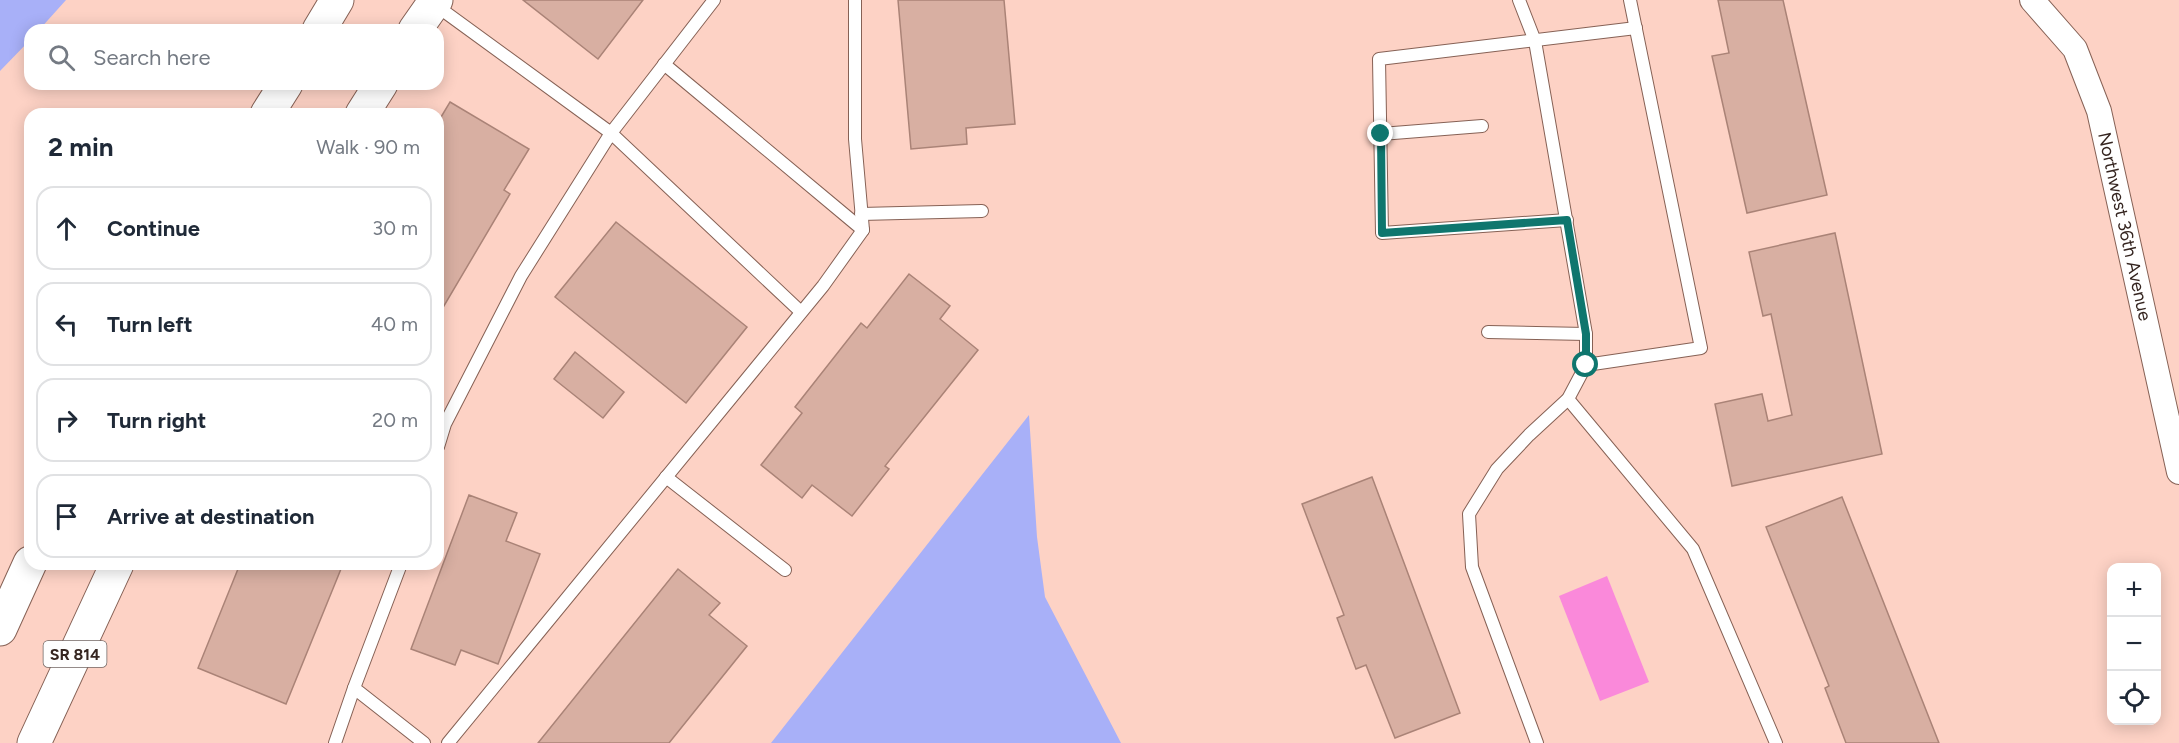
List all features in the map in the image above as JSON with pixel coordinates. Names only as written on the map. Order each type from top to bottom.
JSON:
[{"type":"main road","points":[[323,24],[337,0]]},
{"type":"main road","points":[[271,108],[282,90]]},
{"type":"main road","points":[[366,108],[377,90]]},
{"type":"main road","points":[[0,629],[27,570]]},
{"type":"main road","name":"SR 814","points":[[34,743],[114,570]]},
{"type":"street","name":"Northwest 36th Avenue","points":[[2032,0],[2074,50],[2099,111],[2179,472]]},
{"type":"lane","points":[[444,427],[521,276],[611,134],[714,0]]},
{"type":"lane","points":[[448,743],[823,286],[863,230],[855,139],[855,0]]},
{"type":"lane","points":[[1519,0],[1535,41],[1586,334],[1586,365],[1568,399],[1497,469],[1469,514],[1472,567],[1537,743]]},
{"type":"lane","points":[[1586,365],[1701,348],[1630,0]]},
{"type":"lane","points":[[428,11],[611,134],[801,312]]},
{"type":"lane","points":[[1567,220],[1382,233],[1379,59],[1636,28]]},
{"type":"lane","points":[[664,64],[863,230]]},
{"type":"lane","points":[[1381,134],[1482,126]]},
{"type":"lane","points":[[861,214],[982,211]]},
{"type":"lane","points":[[1488,332],[1586,334]]},
{"type":"lane","points":[[1568,399],[1693,549],[1776,743]]},
{"type":"lane","points":[[666,477],[785,570]]},
{"type":"lane","points":[[335,743],[399,570]]},
{"type":"lane","points":[[354,688],[424,743]]},
{"type":"shaded area","points":[[1607,576],[1649,682],[1600,701],[1559,596]]},
{"type":"water","points":[[0,0],[66,0],[44,24],[24,24],[24,46],[0,71]]},
{"type":"water","points":[[1029,415],[1037,537],[1045,597],[1121,743],[771,743]]},
{"type":"building","points":[[523,0],[643,0],[598,59]]},
{"type":"building","points":[[898,0],[1004,0],[1015,124],[966,128],[967,144],[911,149]]},
{"type":"building","points":[[1718,0],[1783,0],[1827,195],[1747,213],[1712,56],[1729,53]]},
{"type":"building","points":[[450,102],[529,149],[504,190],[510,194],[444,306],[444,112]]},
{"type":"building","points":[[616,222],[747,327],[686,403],[555,297]]},
{"type":"building","points":[[1835,233],[1882,454],[1732,486],[1715,404],[1762,394],[1768,421],[1792,415],[1771,314],[1763,316],[1749,252]]},
{"type":"building","points":[[909,274],[950,306],[940,319],[978,350],[885,466],[889,469],[852,516],[812,485],[802,498],[761,465],[802,413],[795,407],[861,323],[867,328]]},
{"type":"building","points":[[575,352],[624,392],[603,418],[554,379]]},
{"type":"building","points":[[1372,477],[1460,713],[1395,738],[1366,665],[1356,669],[1337,618],[1344,615],[1302,504]]},
{"type":"building","points":[[469,495],[517,513],[506,541],[540,554],[498,664],[461,650],[455,665],[411,649],[441,570],[444,570],[444,561]]},
{"type":"building","points":[[1842,497],[1939,743],[1846,743],[1825,688],[1829,686],[1766,527]]},
{"type":"building","points":[[678,569],[720,603],[709,615],[747,646],[669,743],[538,743]]},
{"type":"building","points":[[238,570],[341,570],[286,704],[198,668]]},
{"type":"route","points":[[1381,134],[1382,233],[1567,220],[1586,334],[1586,365]]}]
